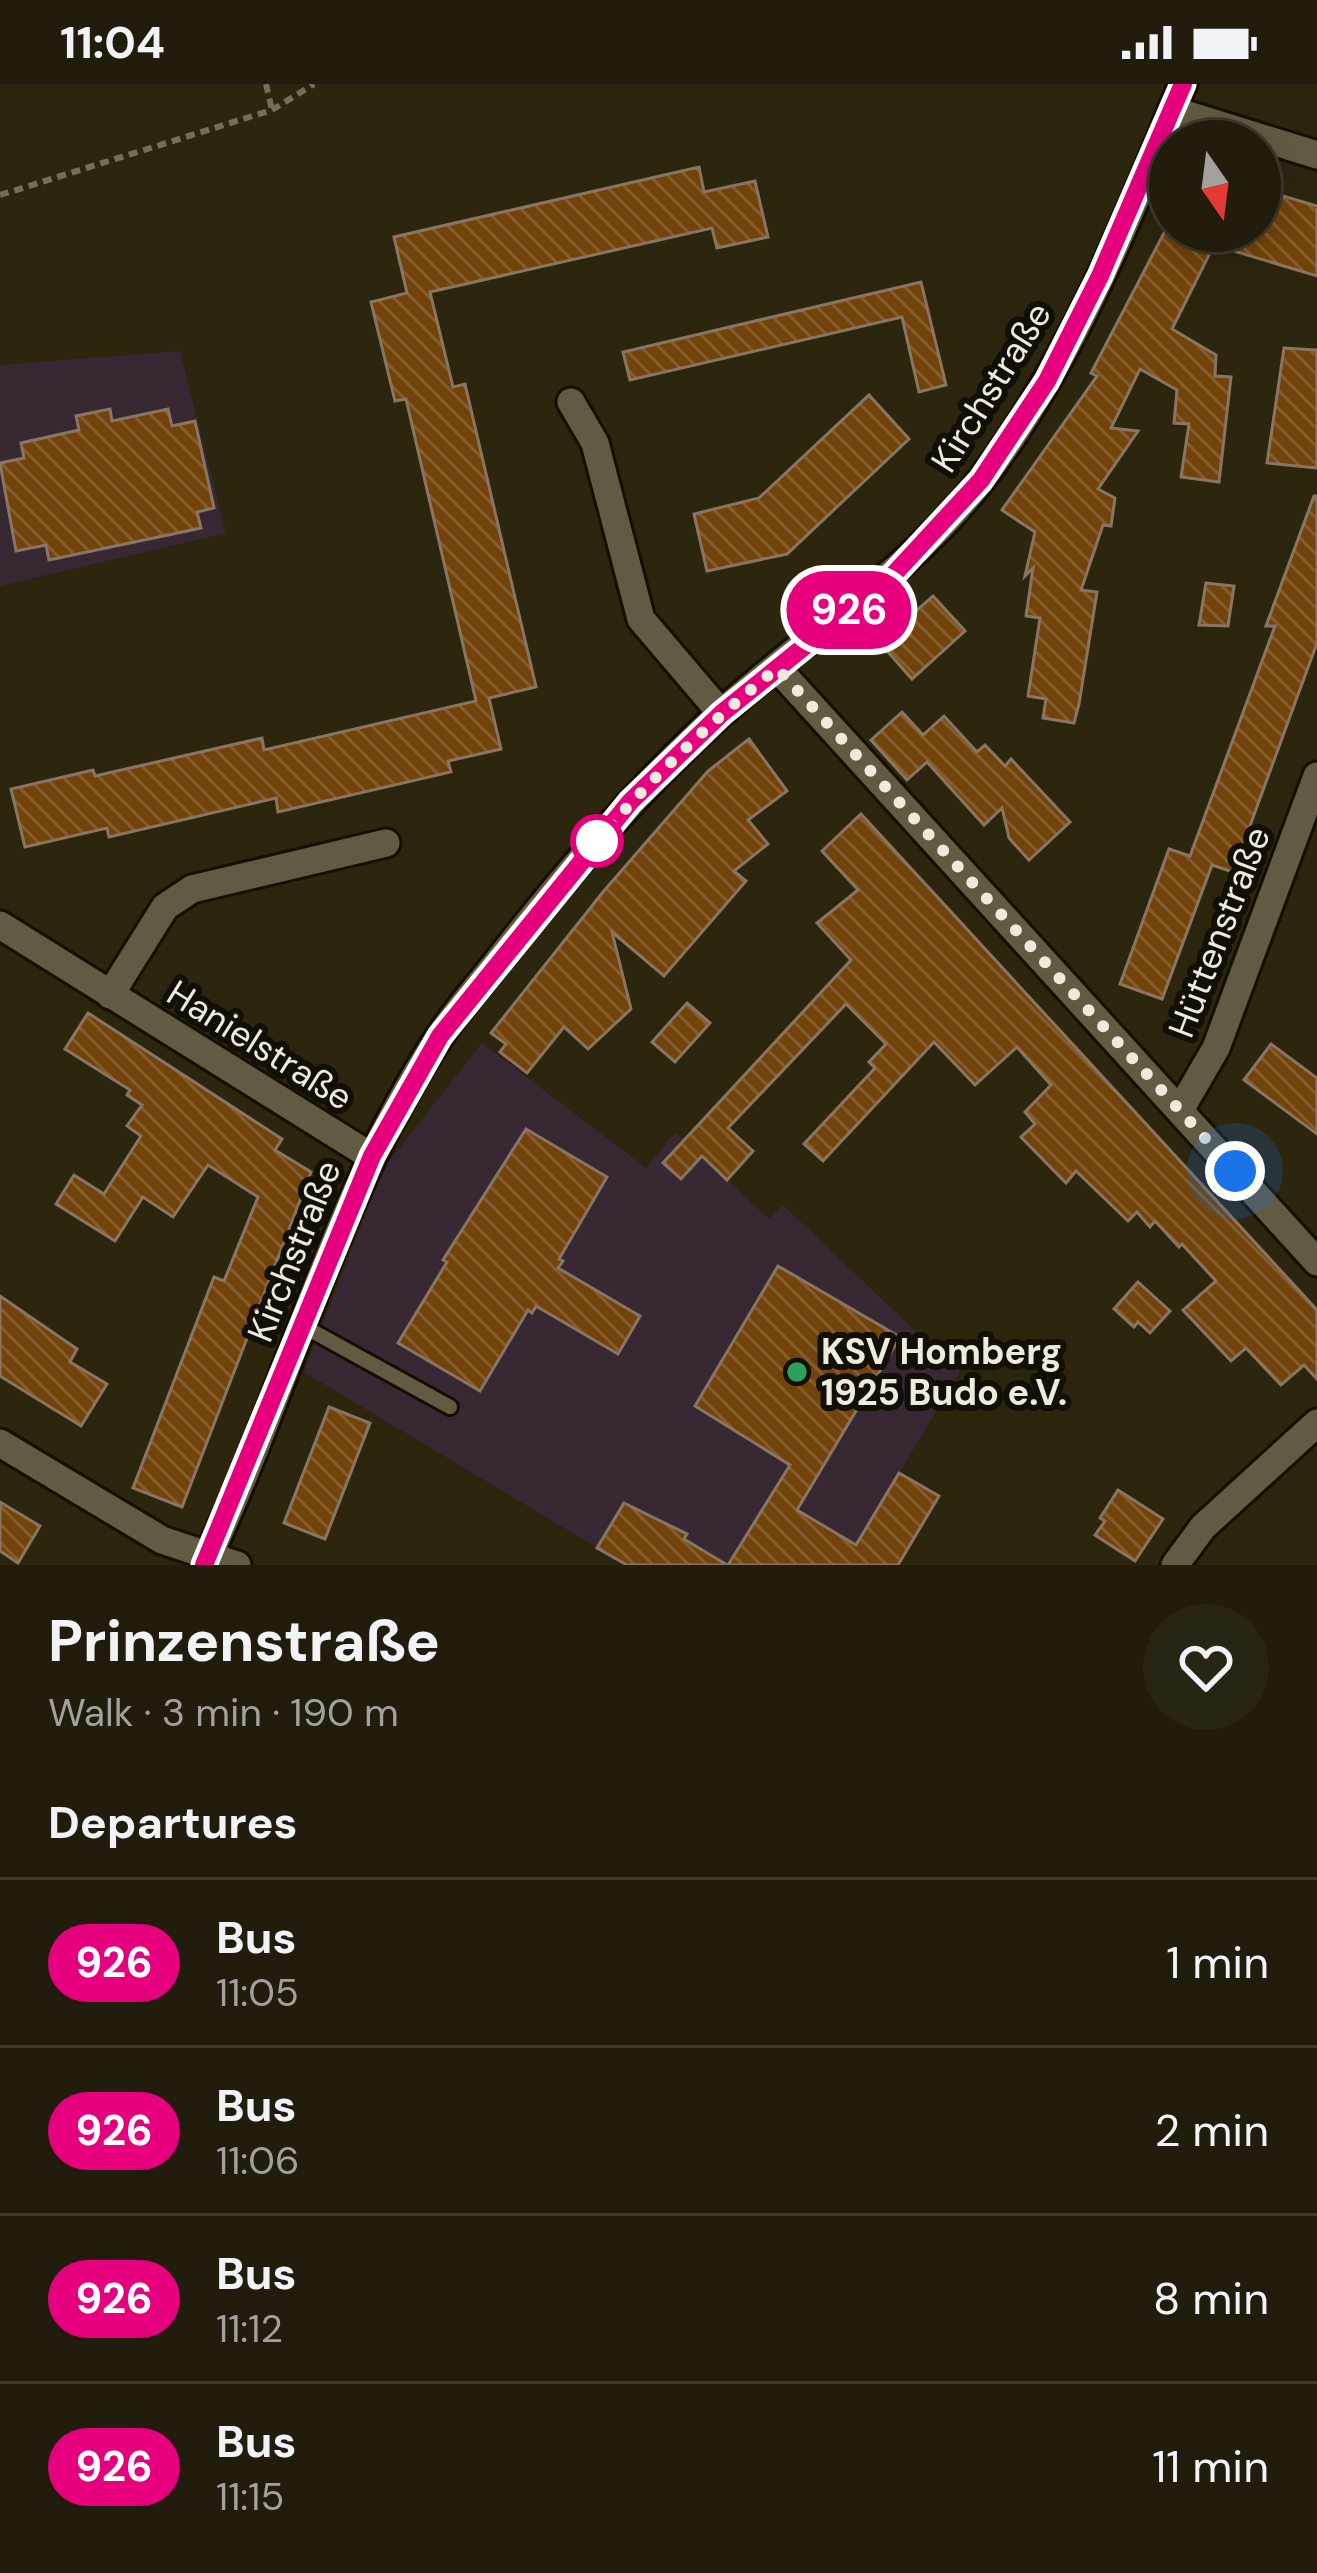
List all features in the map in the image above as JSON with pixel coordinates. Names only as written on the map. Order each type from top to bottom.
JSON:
[{"type":"street","points":[[1178,97],[1317,155]]},
{"type":"street","name":"Kirchstraße","points":[[206,1561],[372,1156],[440,1036],[630,802],[722,713],[894,574],[981,480],[1047,381],[1100,276],[1178,97]]},
{"type":"street","points":[[571,402],[595,443],[641,619],[722,713]]},
{"type":"street","points":[[777,668],[1317,1262]]},
{"type":"street","name":"Hüttenstraße","points":[[1180,1110],[1216,1048],[1309,820],[1317,776]]},
{"type":"street","name":"Hanielstraße","points":[[110,995],[165,907],[192,889],[386,843]]},
{"type":"street","name":"Hanielstraße","points":[[0,926],[372,1156]]},
{"type":"street","points":[[1175,1565],[1203,1527],[1317,1424]]},
{"type":"street","points":[[0,1443],[162,1540],[206,1561],[237,1565]]},
{"type":"lane","points":[[303,1326],[450,1407]]},
{"type":"path","points":[[266,84],[272,110]]},
{"type":"path","points":[[0,195],[272,110],[314,84]]},
{"type":"shaded area","points":[[180,351],[226,533],[0,586],[0,365]]},
{"type":"shaded area","points":[[482,1043],[646,1168],[675,1132],[769,1219],[783,1205],[961,1370],[844,1565],[626,1565],[304,1372],[383,1169]]},
{"type":"building","points":[[699,167],[704,192],[755,181],[768,237],[717,248],[712,228],[430,292],[453,387],[465,384],[536,687],[489,698],[501,749],[448,761],[451,772],[278,812],[276,798],[109,837],[107,828],[25,847],[11,789],[93,770],[95,776],[262,738],[264,750],[476,701],[406,399],[395,401],[371,302],[407,293],[394,237]]},
{"type":"building","points":[[1281,195],[1317,206],[1317,276],[1237,252],[1281,252]]},
{"type":"building","points":[[1154,252],[1210,252],[1172,329],[1216,355],[1215,376],[1231,377],[1219,482],[1181,477],[1189,424],[1174,423],[1177,390],[1140,369],[1111,428],[1138,431],[1098,489],[1115,498],[1111,526],[1103,525],[1081,590],[1097,592],[1074,723],[1043,718],[1046,699],[1028,696],[1040,618],[1026,616],[1033,568],[1025,576],[1035,532],[1002,510],[1097,376],[1091,373]]},
{"type":"building","points":[[921,282],[946,385],[919,392],[902,317],[630,380],[623,352]]},
{"type":"building","points":[[1284,348],[1317,350],[1317,468],[1267,463]]},
{"type":"building","points":[[869,395],[909,439],[787,554],[707,571],[694,514],[759,498]]},
{"type":"building","points":[[110,409],[112,421],[168,409],[172,426],[195,421],[214,508],[197,512],[201,528],[49,560],[46,545],[16,551],[0,463],[24,458],[21,443],[79,430],[76,416]]},
{"type":"building","points":[[1314,496],[1317,643],[1233,872],[1212,865],[1162,999],[1120,984],[1169,849],[1190,856],[1275,626],[1266,626]]},
{"type":"building","points":[[1206,583],[1234,586],[1228,626],[1199,625]]},
{"type":"building","points":[[933,596],[965,631],[912,679],[880,643]]},
{"type":"building","points":[[902,712],[923,735],[944,716],[977,752],[985,745],[1005,766],[1011,759],[1070,822],[1029,860],[1009,838],[1002,808],[984,825],[927,762],[907,780],[871,740]]},
{"type":"building","points":[[749,739],[787,791],[748,820],[768,844],[734,871],[746,881],[664,976],[612,932],[631,1009],[588,1049],[564,1027],[527,1073],[500,1052],[506,1044],[491,1033],[603,892],[708,771]]},
{"type":"building","points":[[861,814],[1317,1310],[1317,1379],[1304,1365],[1281,1385],[1246,1348],[1231,1361],[1183,1310],[1216,1281],[1182,1244],[1179,1247],[1155,1221],[1150,1227],[1137,1212],[1128,1221],[1076,1171],[1066,1183],[1021,1137],[1035,1124],[1025,1112],[1051,1085],[1017,1047],[975,1085],[934,1042],[823,1161],[804,1144],[875,1068],[869,1062],[886,1044],[846,1004],[728,1128],[753,1151],[727,1180],[702,1156],[681,1179],[663,1163],[851,960],[817,923],[858,890],[822,851]]},
{"type":"building","points":[[687,1003],[710,1023],[675,1062],[652,1042]]},
{"type":"building","points":[[88,1013],[282,1139],[275,1150],[311,1172],[182,1507],[133,1488],[214,1277],[224,1281],[258,1197],[208,1165],[173,1217],[143,1197],[115,1241],[56,1204],[74,1175],[104,1194],[141,1136],[127,1126],[142,1105],[127,1095],[130,1090],[65,1049]]},
{"type":"building","points":[[1271,1044],[1317,1078],[1317,1134],[1244,1080]]},
{"type":"building","points":[[526,1129],[607,1177],[558,1268],[640,1316],[618,1354],[536,1306],[532,1313],[528,1310],[480,1391],[398,1343],[447,1262],[443,1260]]},
{"type":"building","name":"KSV Homberg 1925 Budo e.V.","points":[[778,1266],[900,1337],[797,1510],[856,1545],[899,1473],[939,1496],[898,1565],[728,1565],[790,1465],[695,1406]]},
{"type":"building","points":[[1138,1282],[1170,1311],[1150,1333],[1138,1322],[1134,1327],[1114,1309]]},
{"type":"building","points":[[0,1296],[77,1349],[70,1362],[107,1384],[81,1426],[0,1376]]},
{"type":"building","points":[[329,1407],[370,1423],[325,1539],[284,1523]]},
{"type":"building","points":[[1118,1490],[1163,1519],[1135,1561],[1095,1535]]},
{"type":"building","points":[[0,1502],[40,1526],[18,1563],[0,1551]]},
{"type":"building","points":[[624,1503],[687,1534],[684,1539],[727,1565],[627,1565],[597,1548]]},
{"type":"bus line","name":"926","points":[[204,1565],[372,1156],[440,1036],[630,802],[722,713],[894,574],[981,480],[1047,381],[1100,276],[1183,84]]},
{"type":"place","name":"KSV Homberg 1925 Budo e.V.","points":[[797,1372]]},
{"type":"route","points":[[597,841],[630,802],[722,713],[777,668],[1235,1171]]}]
